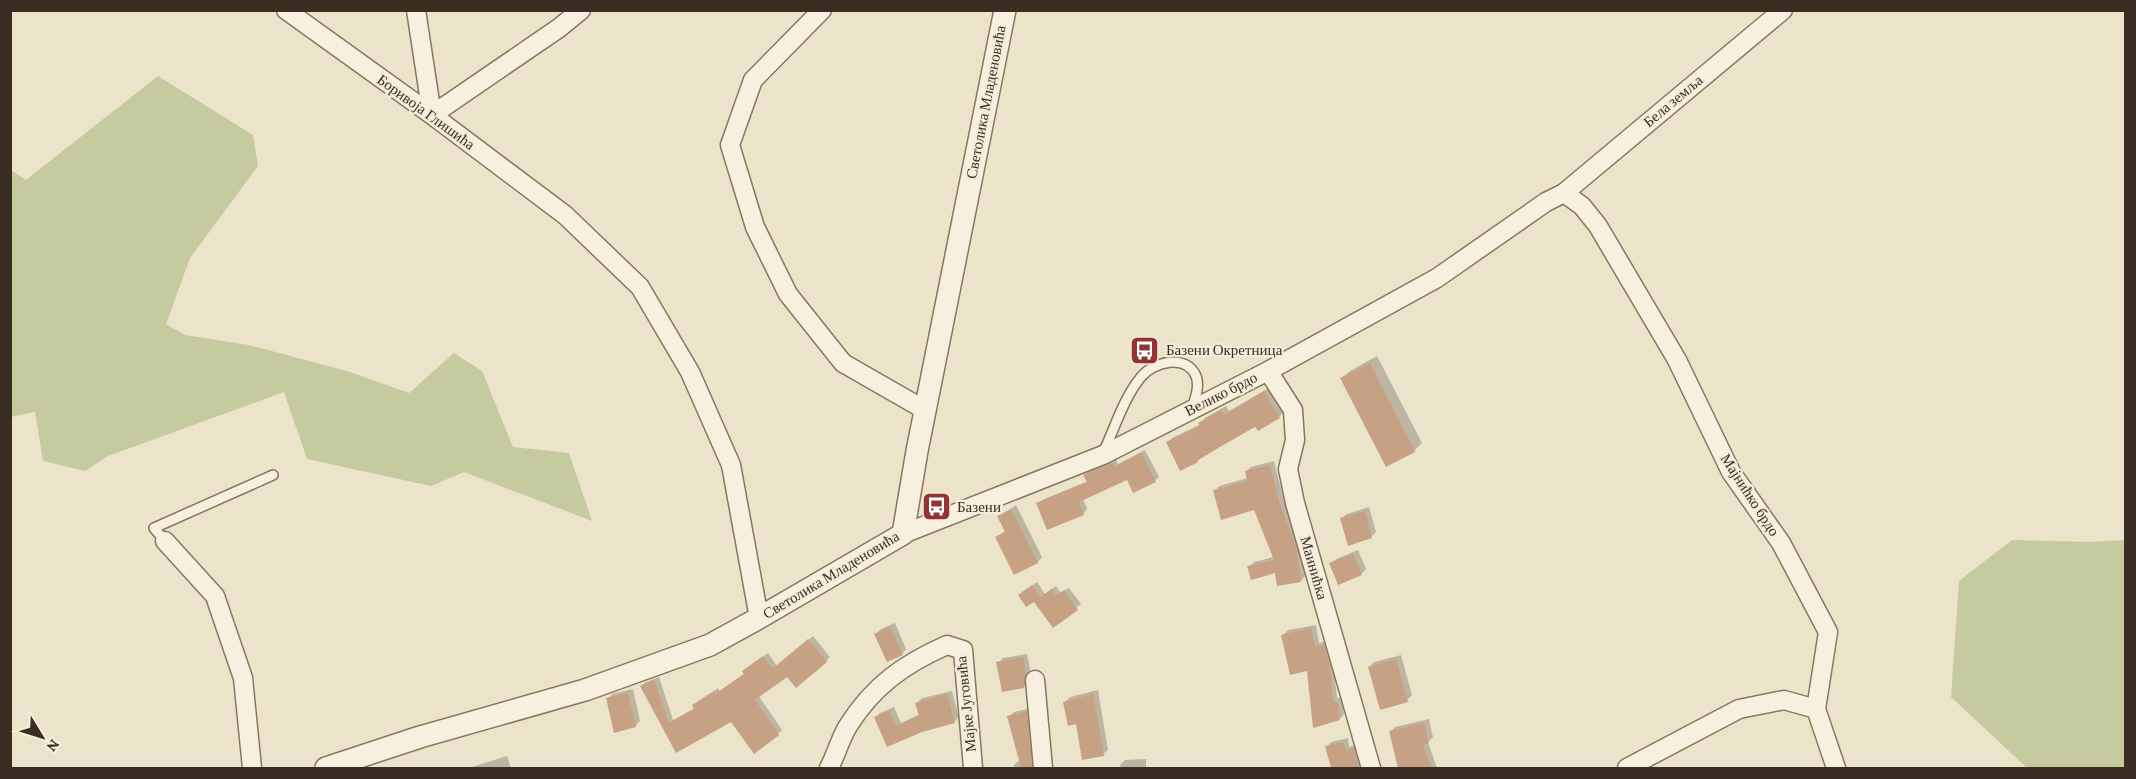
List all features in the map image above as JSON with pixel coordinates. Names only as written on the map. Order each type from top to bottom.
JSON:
[{"type":"street","name":"Боривоја Глишића","points":[[286,10],[432,115],[565,215],[640,287],[690,372],[731,465],[759,618]]},
{"type":"street","points":[[416,10],[432,115],[559,28],[581,10]]},
{"type":"street","points":[[822,10],[753,80],[730,145],[755,227],[788,294],[843,363],[925,410]]},
{"type":"street","name":"Светолика Младеновића","points":[[326,768],[420,737],[585,690],[710,645],[903,534],[925,410],[1005,10]]},
{"type":"street","name":"Бела земља","points":[[1563,193],[1783,10]]},
{"type":"street","name":"Мајнићко брдо","points":[[1563,193],[1582,206],[1598,226],[1677,360],[1731,472],[1781,543],[1828,633],[1816,709],[1836,768]]},
{"type":"street","name":"Велико брдо","points":[[903,534],[1102,455],[1268,371],[1437,278],[1546,202],[1563,193]]},
{"type":"street","name":"Маинићка","points":[[1268,371],[1293,410],[1295,440],[1288,469],[1295,503],[1371,768]]},
{"type":"street","points":[[165,541],[215,596],[243,678],[252,768]]},
{"type":"street","name":"Мајке Југовића","points":[[829,768],[847,727],[875,690],[914,660],[946,645],[963,650],[972,768]]},
{"type":"street","points":[[1035,680],[1043,768]]},
{"type":"street","points":[[1627,768],[1740,709],[1784,700],[1816,709]]},
{"type":"lane","points":[[1102,455],[1131,391],[1142,376],[1153,367],[1172,362],[1184,364],[1190,368],[1197,383],[1192,409]]},
{"type":"lane","points":[[165,541],[153,528],[273,475]]},
{"type":"green space","points":[[158,76],[253,135],[258,166],[190,258],[166,324],[185,335],[249,345],[350,372],[409,393],[454,353],[482,371],[513,447],[569,453],[592,521],[464,472],[431,486],[307,459],[284,392],[108,456],[85,471],[43,461],[35,412],[11,417],[11,170],[26,180]]},
{"type":"green space","points":[[2012,540],[2092,542],[2125,540],[2125,768],[2027,768],[1951,697],[1959,581]]},
{"type":"building","points":[[1370,363],[1415,452],[1386,467],[1340,378]]},
{"type":"building","points":[[1264,391],[1280,418],[1258,431],[1255,427],[1180,471],[1166,442],[1200,426],[1198,423],[1221,410],[1224,415]]},
{"type":"building","points":[[1141,453],[1156,482],[1133,493],[1127,480],[1079,502],[1084,515],[1047,530],[1036,503],[1087,482],[1083,475],[1112,463],[1114,467]]},
{"type":"building","points":[[1270,465],[1279,502],[1296,546],[1301,582],[1277,586],[1275,573],[1251,580],[1247,566],[1274,560],[1254,510],[1221,520],[1213,490],[1247,481],[1245,471]]},
{"type":"building","points":[[1011,509],[1038,563],[1014,575],[995,537],[1005,532],[997,516]]},
{"type":"building","points":[[1365,511],[1372,538],[1348,546],[1340,518]]},
{"type":"building","points":[[1353,554],[1362,575],[1338,585],[1329,563]]},
{"type":"building","points":[[1032,585],[1040,597],[1052,589],[1055,595],[1064,591],[1078,610],[1053,628],[1034,602],[1026,607],[1018,595]]},
{"type":"building","points":[[890,627],[903,655],[887,662],[874,634]]},
{"type":"building","points":[[1311,628],[1315,647],[1324,645],[1330,666],[1333,702],[1338,702],[1340,720],[1313,728],[1307,671],[1290,675],[1281,635]]},
{"type":"building","points":[[808,639],[827,662],[796,688],[787,677],[755,700],[779,735],[754,754],[731,722],[676,753],[640,686],[654,680],[669,723],[694,709],[692,705],[714,692],[715,694],[744,674],[742,671],[763,656],[772,669]]},
{"type":"building","points":[[1023,657],[1026,674],[1024,688],[1002,692],[996,662]]},
{"type":"building","points":[[1396,659],[1408,702],[1380,710],[1368,667]]},
{"type":"building","points":[[628,693],[636,727],[614,733],[606,698]]},
{"type":"building","points":[[947,694],[955,723],[922,732],[887,747],[874,717],[889,711],[896,726],[919,716],[915,703]]},
{"type":"building","points":[[1093,694],[1104,756],[1082,760],[1076,724],[1068,726],[1063,702]]},
{"type":"building","points":[[1027,711],[1032,768],[1021,768],[1007,716]]},
{"type":"building","points":[[1424,723],[1429,743],[1423,745],[1431,768],[1398,768],[1389,731]]},
{"type":"building","points":[[1344,742],[1345,750],[1354,748],[1359,768],[1331,768],[1325,746]]},
{"type":"place","name":"Базени Окретница","points":[[1145,350]]},
{"type":"place","name":"Базени","points":[[936,507]]}]
